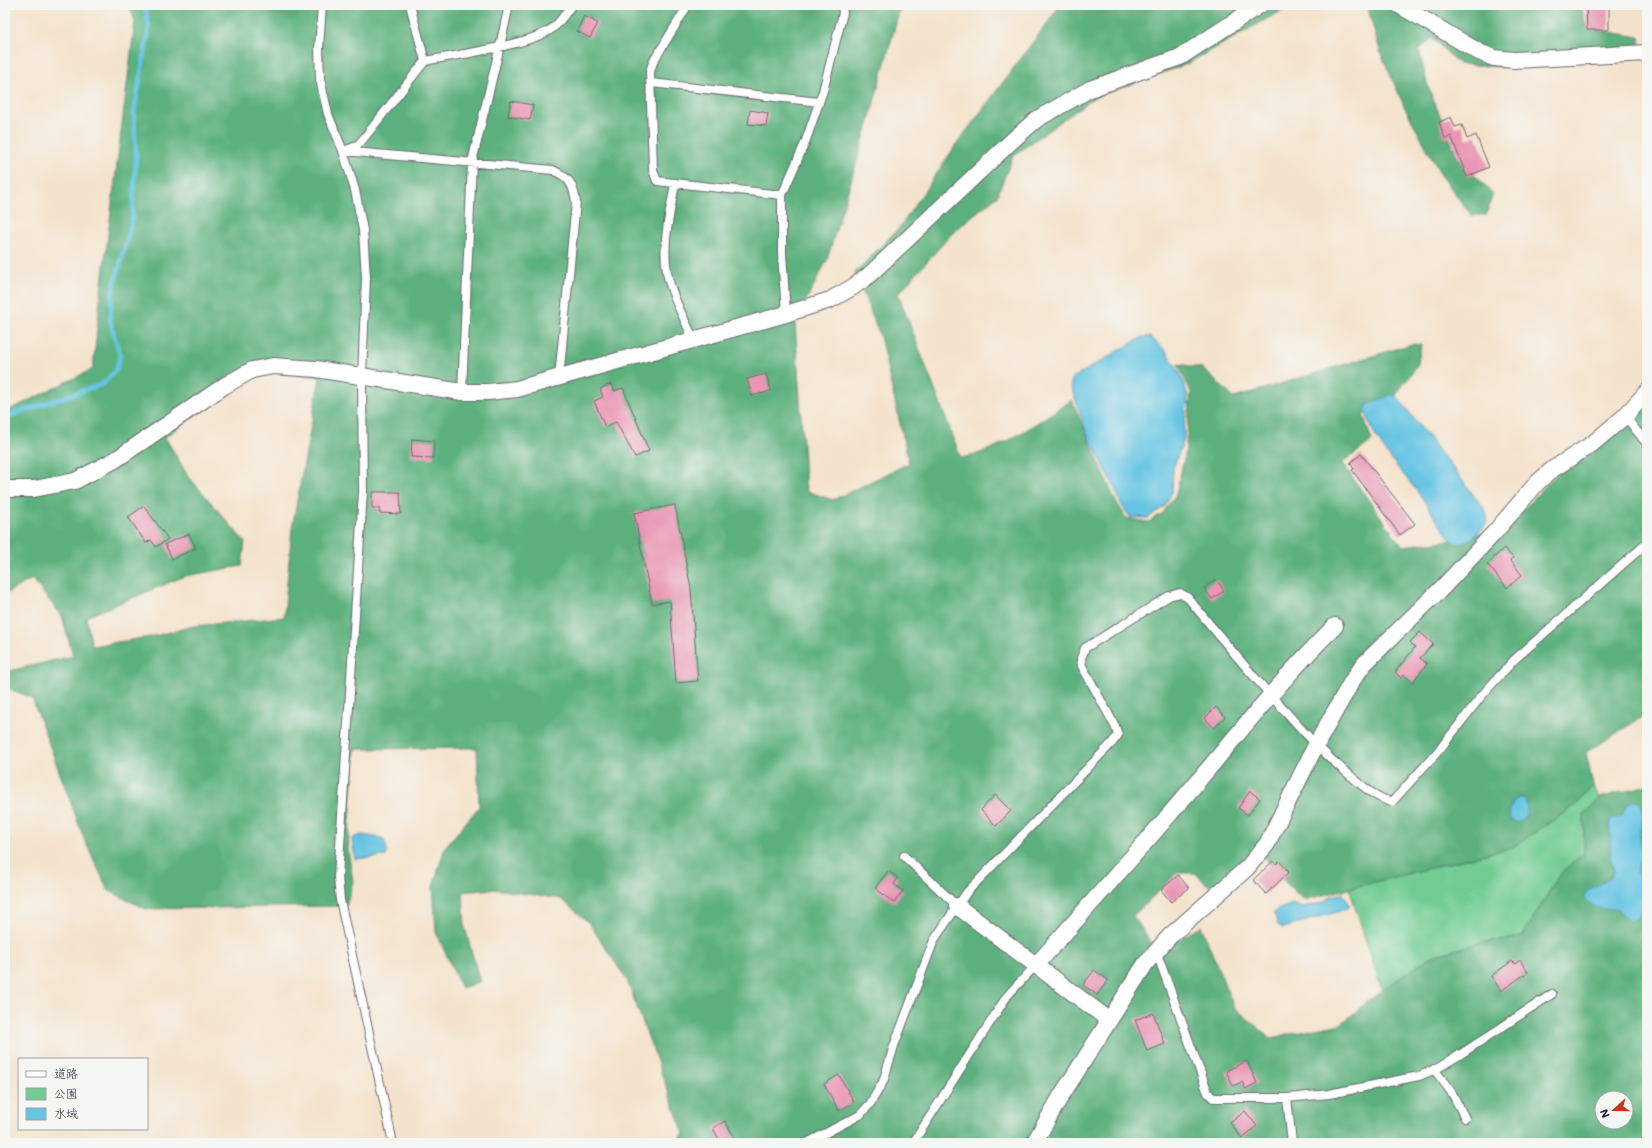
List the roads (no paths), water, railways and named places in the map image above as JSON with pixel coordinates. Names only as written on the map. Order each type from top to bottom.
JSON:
[{"type":"street","points":[[5,489],[34,489],[75,481],[115,460],[224,386],[252,370],[272,366],[316,369],[462,392],[488,392],[517,389],[786,314],[830,300],[853,287],[868,276],[1037,119],[1090,89],[1180,57],[1260,5]]},
{"type":"street","points":[[1399,5],[1467,46],[1494,58],[1514,60],[1647,53]]},
{"type":"street","points":[[1034,1143],[1061,1096],[1146,963],[1170,936],[1247,868],[1266,844],[1316,745],[1352,681],[1364,664],[1376,650],[1406,625],[1442,588],[1494,533],[1537,484],[1553,469],[1592,444],[1625,416],[1647,392]]},
{"type":"street","points":[[1036,965],[1142,846],[1270,696],[1335,626]]},
{"type":"street","points":[[957,906],[1109,1020]]},
{"type":"lane","points":[[322,5],[319,48],[320,79],[328,114],[343,151],[355,190],[363,230],[366,278],[362,376],[363,492],[338,877],[340,900],[393,1143]]},
{"type":"lane","points":[[410,5],[425,61]]},
{"type":"lane","points":[[462,392],[472,162],[509,5]]},
{"type":"lane","points":[[343,151],[357,146],[425,61],[500,46],[542,34],[554,27],[572,5]]},
{"type":"lane","points":[[688,5],[653,62],[650,72],[653,170],[657,181],[782,195]]},
{"type":"lane","points":[[786,314],[782,253],[782,195],[804,143],[819,102],[843,13],[842,6],[839,5]]},
{"type":"lane","points":[[651,83],[819,102]]},
{"type":"lane","points":[[343,151],[553,170],[564,175],[574,187],[576,202],[559,378]]},
{"type":"lane","points":[[675,184],[667,229],[667,272],[672,291],[694,340]]},
{"type":"lane","points":[[1625,416],[1647,444]]},
{"type":"lane","points":[[808,1143],[860,1115],[870,1104],[883,1082],[894,1046],[934,940],[967,892],[1112,743],[1118,735],[1115,726],[1082,666],[1081,658],[1085,648],[1169,596],[1180,594],[1188,598],[1245,668],[1316,745],[1370,792],[1385,801],[1392,802],[1440,749],[1483,694],[1514,660],[1647,544]]},
{"type":"lane","points":[[904,856],[957,906]]},
{"type":"lane","points":[[1156,951],[1208,1093],[1212,1098],[1287,1098],[1329,1094],[1419,1076],[1462,1054],[1552,994]]},
{"type":"lane","points":[[913,1143],[1007,996],[1036,965]]},
{"type":"lane","points":[[1434,1069],[1452,1092],[1465,1118]]},
{"type":"lane","points":[[1287,1098],[1292,1143]]},
{"type":"water","points":[[1142,337],[1150,337],[1165,350],[1175,364],[1184,382],[1188,397],[1184,440],[1173,468],[1172,492],[1165,506],[1148,518],[1130,517],[1122,506],[1086,431],[1071,386],[1071,379]]},
{"type":"water","points":[[1392,394],[1398,398],[1486,511],[1488,521],[1482,529],[1465,542],[1455,543],[1441,527],[1422,498],[1389,457],[1369,423],[1365,410],[1369,404]]},
{"type":"water","points":[[1525,798],[1527,810],[1525,817],[1517,822],[1510,820],[1509,817],[1514,800]]},
{"type":"water","points":[[1632,801],[1640,801],[1643,810],[1639,837],[1641,859],[1638,865],[1638,872],[1644,898],[1640,914],[1630,921],[1624,917],[1619,909],[1596,908],[1584,897],[1591,888],[1609,879],[1614,871],[1610,855],[1610,820],[1622,816],[1627,804]]},
{"type":"water","points":[[362,835],[382,838],[386,846],[386,856],[355,859],[352,839]]},
{"type":"water","points":[[1343,894],[1350,905],[1347,909],[1283,928],[1278,925],[1274,913],[1277,910],[1293,904],[1303,907],[1317,904],[1324,902],[1331,896]]},
{"type":"waterway","points":[[5,422],[9,416],[103,384],[116,370],[120,356],[110,320],[113,289],[132,221],[136,156],[134,112],[149,28],[145,5]]},
{"type":"waterway","points":[[5,458],[5,479]]}]
